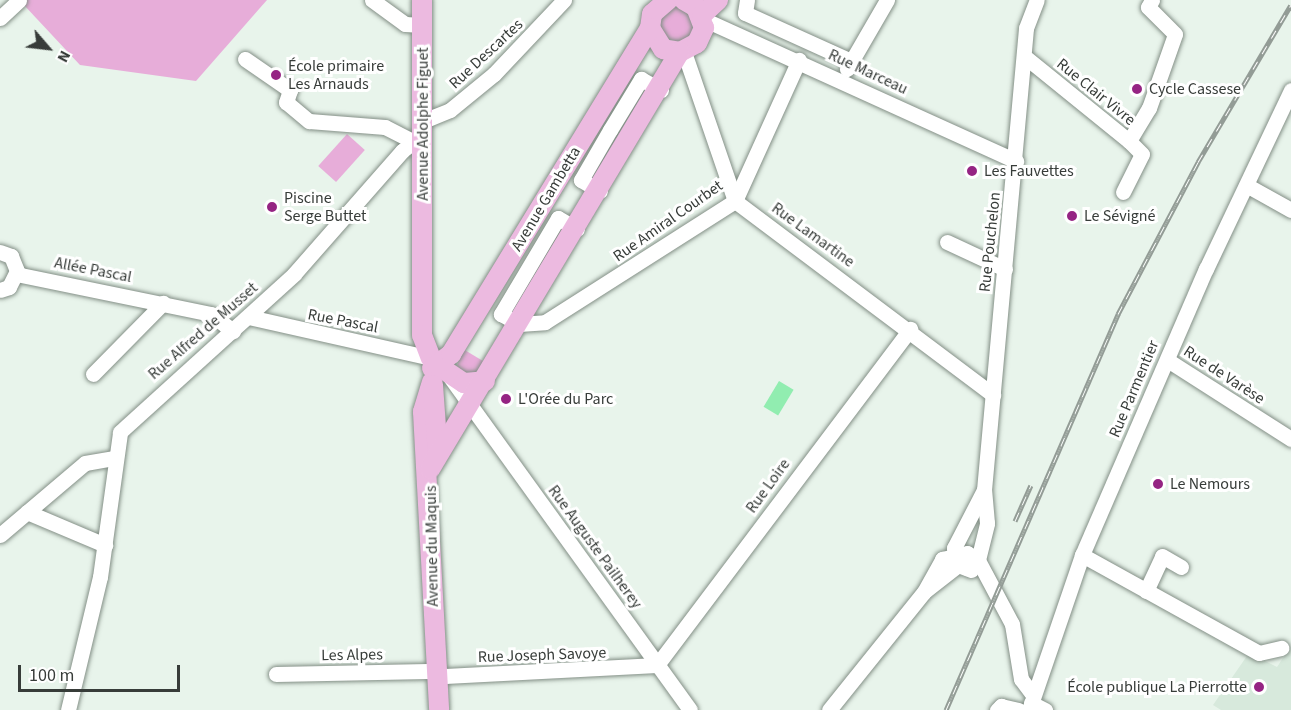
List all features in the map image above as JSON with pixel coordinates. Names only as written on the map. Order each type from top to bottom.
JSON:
[{"type":"main road","name":"Avenue Adolphe Figuet","points":[[422,0],[419,132],[425,247],[436,369]]},
{"type":"main road","points":[[684,0],[702,17]]},
{"type":"main road","points":[[434,462],[577,230],[682,52],[702,36],[702,17],[718,0]]},
{"type":"main road","name":"Avenue Gambetta","points":[[436,369],[602,125],[664,1]]},
{"type":"main road","points":[[650,28],[663,49],[682,52]]},
{"type":"main road","points":[[436,369],[464,383],[485,381]]},
{"type":"main road","name":"Avenue du Maquis","points":[[429,710],[434,674],[436,369]]},
{"type":"main road","name":"Avenue du Maquis","points":[[434,674],[439,710]]},
{"type":"street","points":[[0,18],[19,0]]},
{"type":"street","points":[[372,0],[405,24],[423,26]]},
{"type":"street","name":"Rue Descartes","points":[[419,132],[450,110],[524,46],[564,0]]},
{"type":"street","points":[[747,0],[745,13],[851,60]]},
{"type":"street","points":[[841,80],[886,0]]},
{"type":"street","name":"Rue Pouchelon","points":[[984,490],[1028,15],[1037,0]]},
{"type":"street","name":"Rue Clair Vivre","points":[[1024,56],[1129,141],[1149,108],[1175,34],[1148,7],[1152,0]]},
{"type":"street","name":"Rue Marceau","points":[[702,17],[1016,161]]},
{"type":"street","points":[[682,52],[735,201]]},
{"type":"street","points":[[245,59],[290,90],[286,102],[309,121],[419,132]]},
{"type":"street","name":"Rue Amiral Courbet","points":[[519,324],[545,322],[735,201],[799,60]]},
{"type":"street","points":[[600,191],[581,180],[602,125],[641,79],[661,90]]},
{"type":"street","name":"Rue Parmentier","points":[[1031,706],[1039,676],[1082,555],[1169,361],[1206,269],[1248,186],[1291,90]]},
{"type":"street","name":"Rue Alfred de Musset","points":[[68,710],[105,545],[112,458],[126,423],[249,317],[294,274],[419,132]]},
{"type":"street","points":[[1123,192],[1142,154],[1129,141]]},
{"type":"street","points":[[1248,186],[1291,210]]},
{"type":"street","name":"Rue Lamartine","points":[[735,201],[910,329],[993,394]]},
{"type":"street","points":[[947,242],[1005,269]]},
{"type":"street","points":[[0,252],[10,256],[16,274],[0,290]]},
{"type":"street","name":"Allée Pascal","points":[[16,274],[211,314],[233,331]]},
{"type":"street","points":[[93,374],[163,303]]},
{"type":"street","name":"Rue Pascal","points":[[249,317],[436,369]]},
{"type":"street","name":"Rue Loire","points":[[657,665],[910,329]]},
{"type":"street","name":"Rue de Varèse","points":[[1169,361],[1291,439]]},
{"type":"street","points":[[436,369],[470,404]]},
{"type":"street","name":"Rue Auguste Pailherey","points":[[470,404],[690,710]]},
{"type":"street","points":[[0,535],[85,463],[112,458]]},
{"type":"street","points":[[964,560],[986,511],[984,490]]},
{"type":"street","points":[[964,560],[984,490]]},
{"type":"street","points":[[27,512],[105,545]]},
{"type":"street","points":[[1082,555],[1259,653],[1281,648]]},
{"type":"street","points":[[1146,591],[1162,556],[1181,567]]},
{"type":"street","points":[[829,710],[924,592],[942,559],[964,560],[991,582],[1012,624],[1024,686],[1031,706],[1001,706],[997,710]]},
{"type":"street","points":[[1019,663],[1039,676]]},
{"type":"street","name":"Rue Joseph Savoye","points":[[434,674],[657,665]]},
{"type":"street","name":"Les Alpes","points":[[276,674],[434,674]]},
{"type":"shaded area","points":[[26,0],[267,0],[196,81],[80,65],[23,4]]},
{"type":"shaded area","points":[[677,7],[689,12],[694,24],[689,36],[677,41],[665,36],[660,24],[665,12]]},
{"type":"shaded area","points":[[347,134],[365,150],[336,182],[318,166]]},
{"type":"shaded area","points":[[463,349],[488,364],[472,377],[457,366]]},
{"type":"shaded area","points":[[779,381],[794,390],[778,415],[764,407]]},
{"type":"shaded area","name":"École publique La Pierrotte","points":[[1291,646],[1291,710],[1221,710],[1213,705],[1249,653],[1277,667]]},
{"type":"railway","points":[[946,710],[1118,314],[1198,162],[1291,5]]},
{"type":"railway","points":[[1015,521],[1031,485]]},
{"type":"place","name":"École primaire Les Arnauds","points":[[276,75]]},
{"type":"place","name":"Cycle Cassese","points":[[1137,89]]},
{"type":"place","name":"Les Fauvettes","points":[[972,171]]},
{"type":"place","name":"Piscine Serge Buttet","points":[[272,207]]},
{"type":"place","name":"Le Sévigné","points":[[1072,216]]},
{"type":"place","name":"L'Orée du Parc","points":[[506,399]]},
{"type":"place","name":"Le Nemours","points":[[1158,484]]},
{"type":"place","name":"École publique La Pierrotte","points":[[1259,687]]}]
